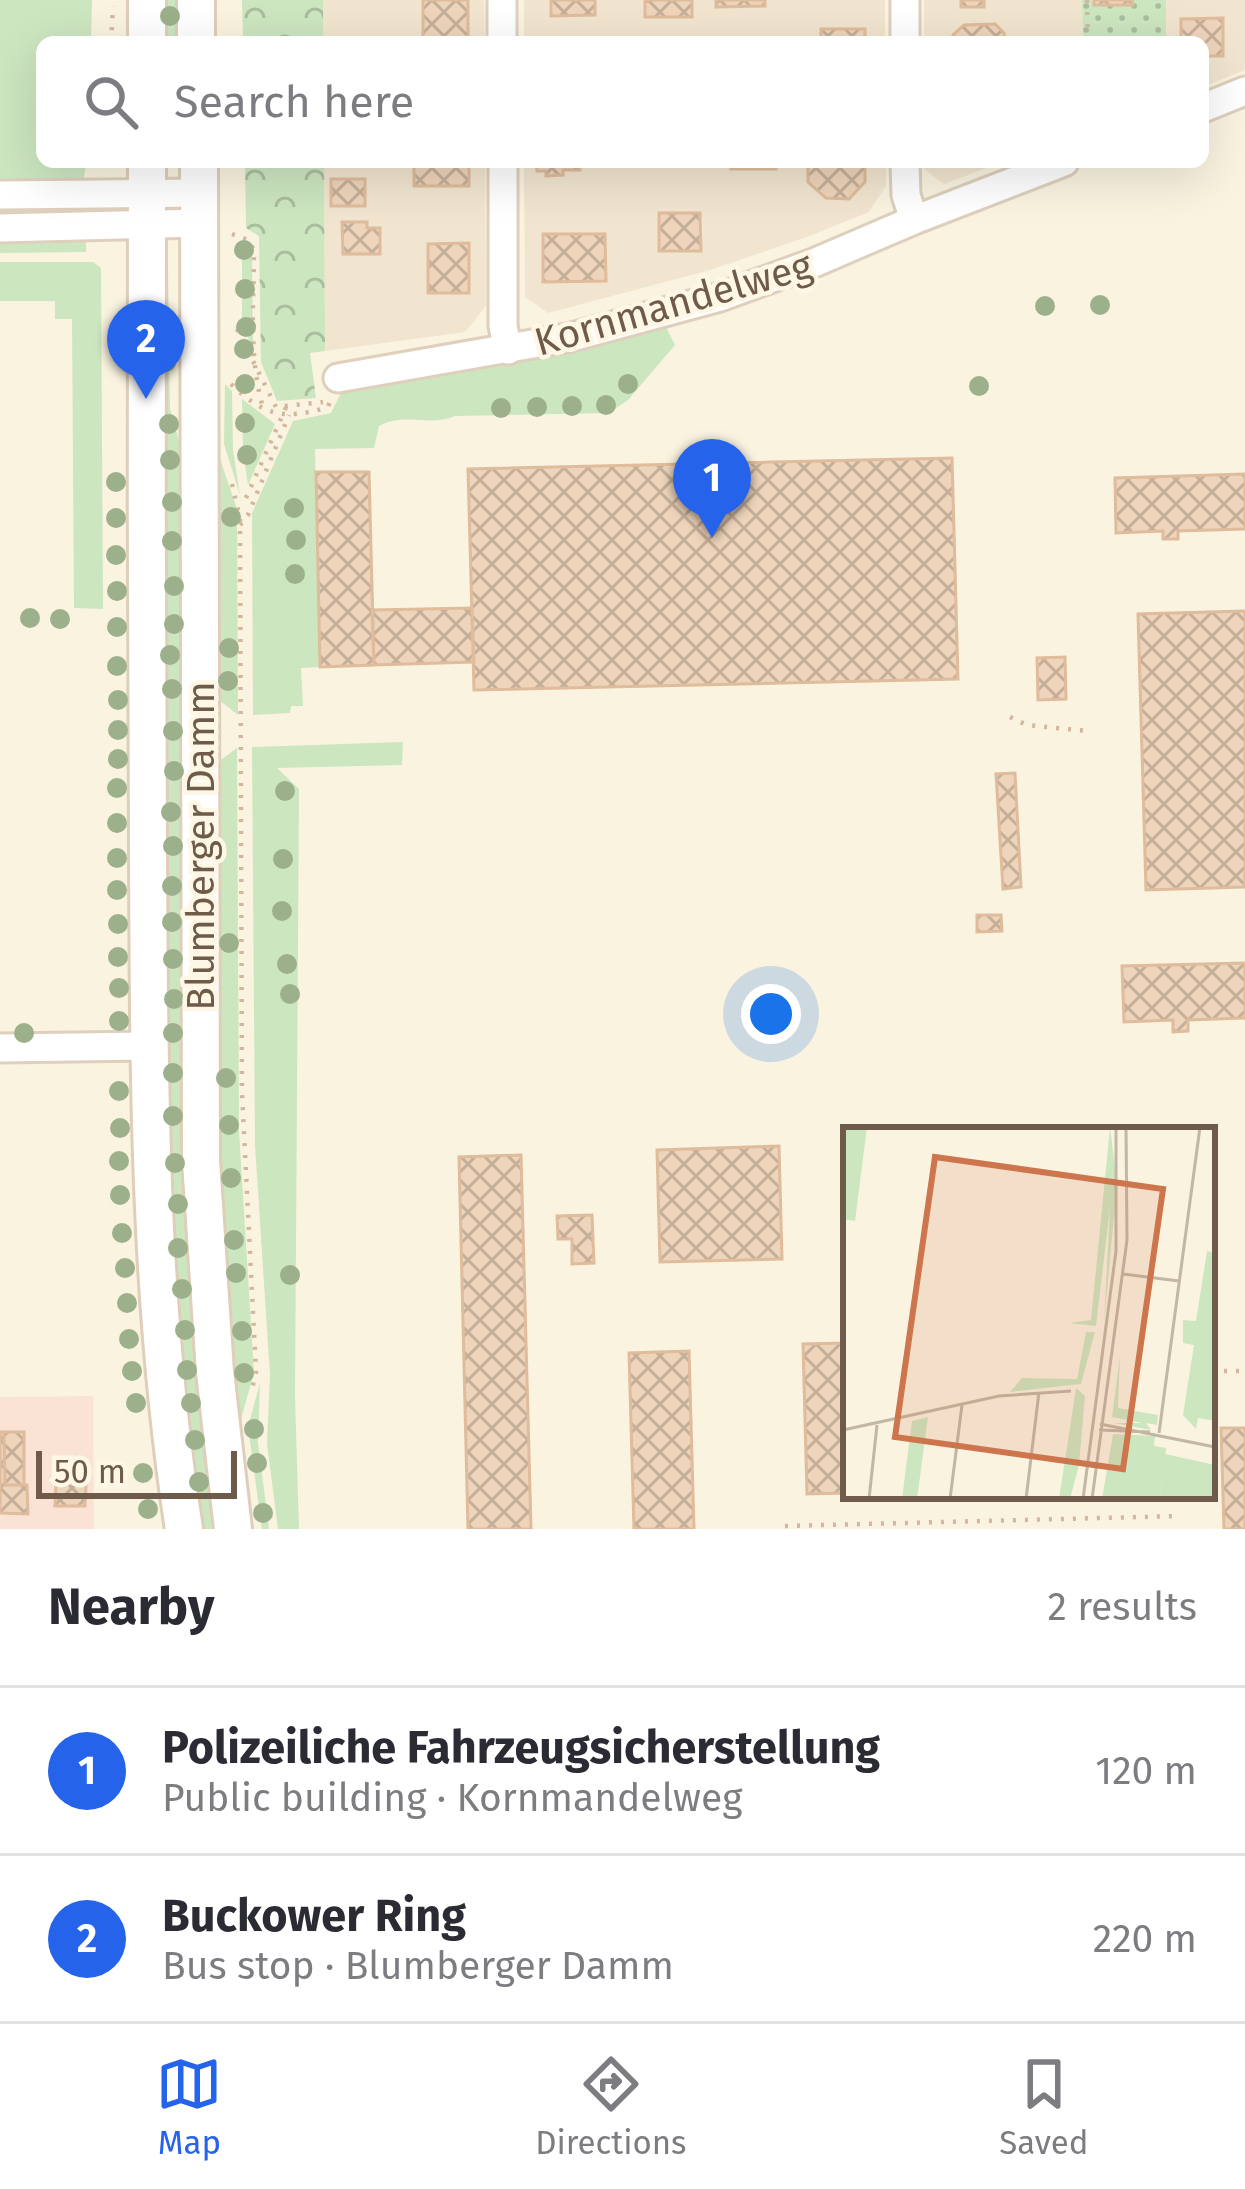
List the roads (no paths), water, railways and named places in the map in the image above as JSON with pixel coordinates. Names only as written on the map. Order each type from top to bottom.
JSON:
[{"type":"main road","points":[[147,0],[147,36]]},
{"type":"main road","points":[[196,0],[196,36]]},
{"type":"main road","name":"Blumberger Damm","points":[[147,193],[153,1232],[170,1434],[184,1529]]},
{"type":"main road","name":"Blumberger Damm","points":[[204,203],[198,383],[200,1161],[215,1372],[233,1529]]},
{"type":"street","points":[[502,0],[502,36]]},
{"type":"street","points":[[904,0],[905,36]]},
{"type":"street","points":[[1209,105],[1245,92]]},
{"type":"street","points":[[502,168],[503,326],[508,350]]},
{"type":"street","points":[[905,168],[906,195],[914,220]]},
{"type":"street","name":"Kornmandelweg","points":[[330,390],[572,338],[720,297],[1048,168]]},
{"type":"street","points":[[0,228],[147,193]]},
{"type":"street","points":[[0,196],[147,193],[204,203]]},
{"type":"street","name":"Blumberger Damm","points":[[0,1048],[149,1046]]},
{"type":"place","name":"Buckower Ring","points":[[146,399]]},
{"type":"place","name":"Polizeiliche Fahrzeugsicherstellung","points":[[712,538]]}]
